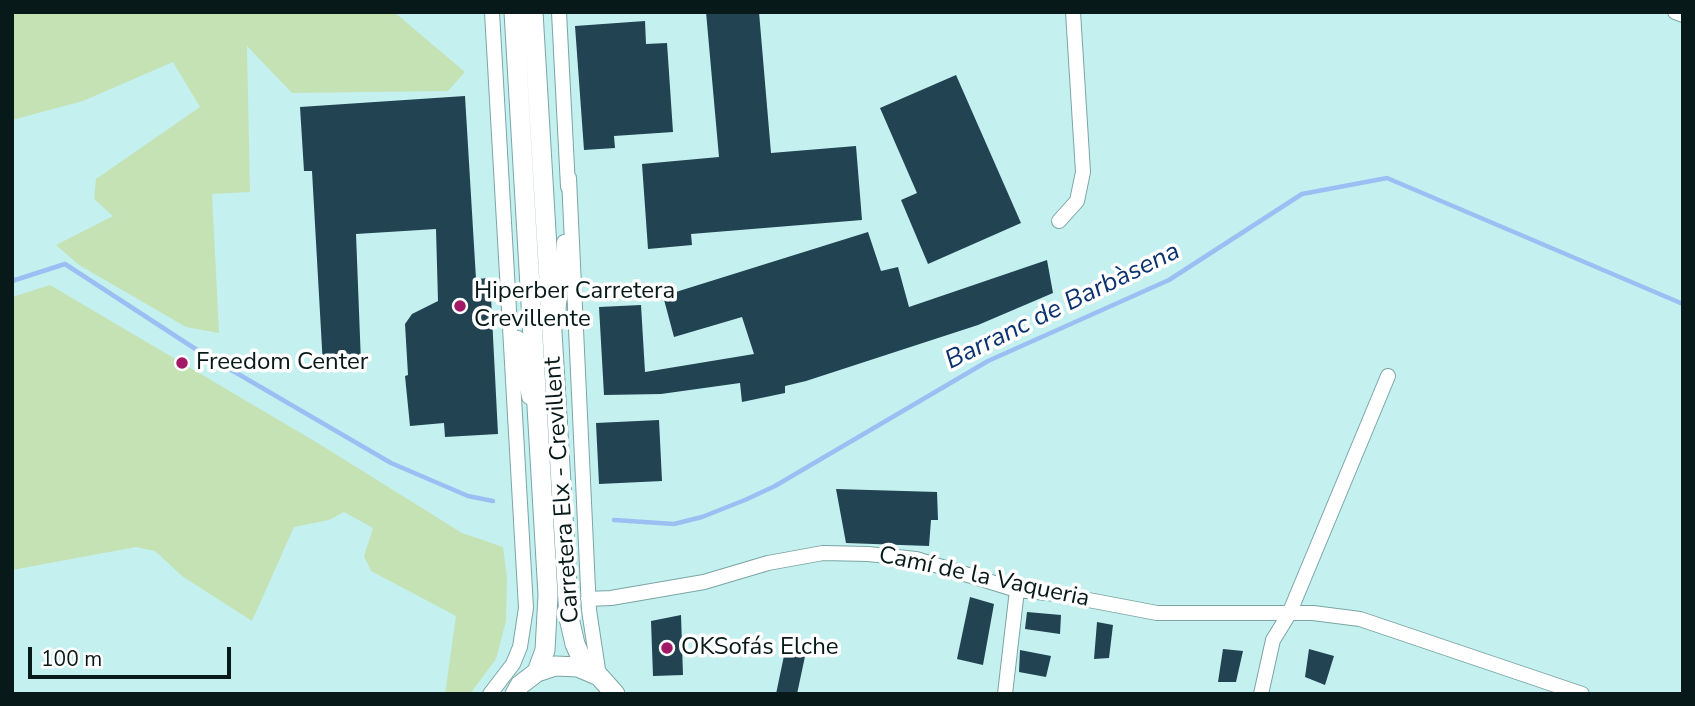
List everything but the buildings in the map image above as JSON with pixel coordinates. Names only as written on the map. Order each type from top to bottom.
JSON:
[{"type":"highway","name":"Carretera Elx - Crevillent","points":[[514,12],[548,614],[545,650],[537,672]]},
{"type":"highway","name":"Carretera Elx - Crevillent","points":[[533,12],[569,618],[575,644],[607,685]]},
{"type":"highway","points":[[515,694],[520,685],[537,672],[555,666],[578,667],[607,685]]},
{"type":"street","points":[[490,694],[513,664],[522,642],[526,608],[492,12]]},
{"type":"street","points":[[559,12],[588,599],[607,685]]},
{"type":"street","points":[[1059,222],[1077,201],[1083,172],[1073,12]]},
{"type":"street","points":[[1675,12],[1683,15]]},
{"type":"street","points":[[554,370],[569,178]]},
{"type":"street","points":[[507,285],[539,448]]},
{"type":"street","points":[[1261,694],[1273,640],[1289,614],[1388,376]]},
{"type":"street","name":"Camí de la Vaqueria","points":[[588,599],[611,598],[704,582],[768,563],[823,553],[869,554],[916,559],[1017,590],[1057,594],[1157,613],[1313,613],[1360,619],[1582,694]]},
{"type":"street","points":[[1005,694],[1017,590]]},
{"type":"green space","points":[[12,12],[394,12],[465,72],[448,91],[292,93],[247,46],[250,192],[212,194],[219,333],[186,327],[79,265],[56,245],[113,216],[94,199],[96,179],[200,107],[173,62],[83,101],[12,120]]},
{"type":"green space","points":[[50,285],[321,445],[462,533],[503,547],[507,578],[506,621],[496,659],[470,694],[445,694],[456,616],[371,571],[364,556],[373,528],[344,512],[329,520],[294,527],[252,621],[182,576],[155,551],[136,547],[12,570],[12,297]]},
{"type":"waterway","name":"Barranc de Barbàsena","points":[[614,520],[674,524],[702,517],[775,486],[988,361],[1169,280],[1302,194],[1387,178],[1683,304]]},
{"type":"waterway","name":"Barranc de Barbàsena","points":[[12,281],[65,264],[197,350],[391,463],[468,496],[493,501]]},
{"type":"place","name":"Hiperber Carretera Crevillente","points":[[460,306]]},
{"type":"place","name":"Freedom Center","points":[[182,363]]},
{"type":"place","name":"OKSofás Elche","points":[[667,648]]}]
